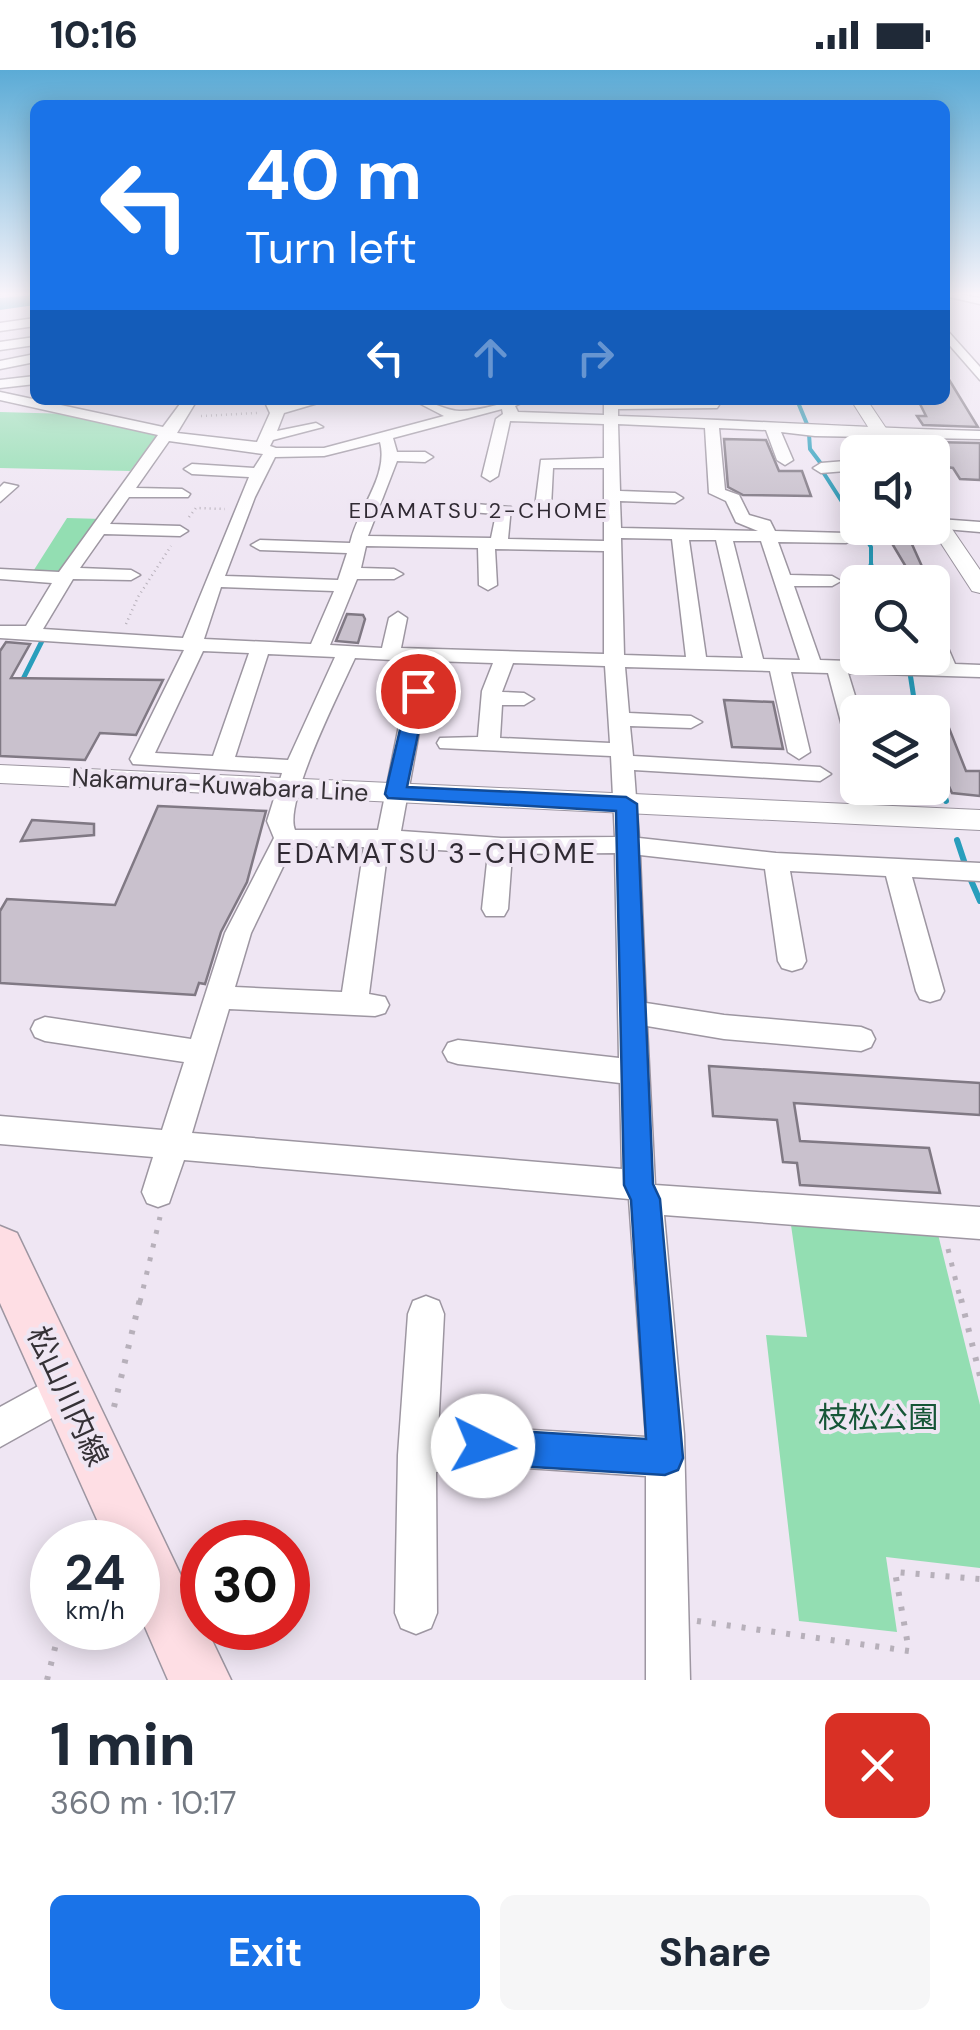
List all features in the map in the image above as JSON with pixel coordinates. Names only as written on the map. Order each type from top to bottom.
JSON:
[{"type":"main road","name":"松山川内線","points":[[0,1249],[126,1520]]},
{"type":"main road","name":"松山川内線","points":[[160,1594],[200,1680]]},
{"type":"street","points":[[0,384],[30,381]]},
{"type":"street","points":[[0,396],[30,403]]},
{"type":"street","points":[[39,405],[168,435],[324,452],[458,416],[513,407]]},
{"type":"street","points":[[32,632],[66,576],[188,405]]},
{"type":"street","points":[[274,405],[267,446],[239,509],[194,643],[142,759],[222,763],[292,778]]},
{"type":"street","points":[[432,405],[458,416]]},
{"type":"street","points":[[543,507],[546,463],[613,427],[700,405]]},
{"type":"street","points":[[712,405],[717,493],[732,498],[742,518],[762,522],[812,665]]},
{"type":"street","points":[[862,405],[882,435]]},
{"type":"street","points":[[513,407],[529,424],[555,411],[613,427],[772,426],[814,432],[980,434]]},
{"type":"street","points":[[490,476],[503,418],[513,407]]},
{"type":"street","points":[[772,426],[785,460]]},
{"type":"street","points":[[267,446],[316,427]]},
{"type":"street","points":[[613,427],[614,658],[626,804],[642,1192],[665,1458],[668,1680]]},
{"type":"street","points":[[318,651],[332,608],[348,579],[369,509],[386,480],[385,436]]},
{"type":"street","points":[[227,458],[240,445]]},
{"type":"street","points":[[388,456],[425,458]]},
{"type":"street","points":[[821,468],[840,466]]},
{"type":"street","points":[[192,469],[257,473]]},
{"type":"street","points":[[125,492],[182,494]]},
{"type":"street","points":[[612,496],[675,498]]},
{"type":"street","points":[[464,508],[505,510],[492,544],[488,585]]},
{"type":"street","points":[[950,522],[980,527]]},
{"type":"street","points":[[100,529],[180,531]]},
{"type":"street","points":[[260,546],[492,544],[680,535],[840,538]]},
{"type":"street","points":[[680,535],[697,663]]},
{"type":"street","points":[[724,537],[754,664]]},
{"type":"street","points":[[950,540],[980,586]]},
{"type":"street","points":[[0,574],[131,576]]},
{"type":"street","points":[[217,581],[348,579],[394,574]]},
{"type":"street","points":[[784,580],[832,581]]},
{"type":"street","points":[[390,654],[398,618]]},
{"type":"street","points":[[0,632],[32,632],[53,638],[390,654],[840,666]]},
{"type":"street","points":[[222,763],[261,647]]},
{"type":"street","points":[[286,838],[280,821],[292,778],[348,652]]},
{"type":"street","points":[[218,997],[364,1004],[382,838],[395,794],[423,655]]},
{"type":"street","points":[[489,744],[492,698],[506,657]]},
{"type":"street","points":[[779,664],[800,752]]},
{"type":"street","points":[[836,666],[844,695]]},
{"type":"street","points":[[950,670],[980,671]]},
{"type":"street","points":[[492,698],[524,699]]},
{"type":"street","points":[[618,719],[692,722]]},
{"type":"street","points":[[448,743],[622,756],[696,770],[820,774]]},
{"type":"street","name":"Nakamura-Kuwabara Line","points":[[0,774],[292,778],[395,794],[980,820]]},
{"type":"street","points":[[286,838],[382,838],[501,846],[627,845],[776,862],[980,872]]},
{"type":"street","points":[[158,1192],[238,932],[286,838]]},
{"type":"street","points":[[494,909],[501,846]]},
{"type":"street","points":[[776,862],[792,961]]},
{"type":"street","points":[[897,868],[930,991]]},
{"type":"street","points":[[633,1012],[724,1028],[861,1039]]},
{"type":"street","points":[[45,1030],[200,1052]]},
{"type":"street","points":[[458,1052],[635,1072]]},
{"type":"street","points":[[0,1130],[980,1223]]},
{"type":"street","points":[[416,1612],[417,1456],[426,1314]]},
{"type":"street","points":[[0,1428],[64,1392]]},
{"type":"street","points":[[417,1456],[483,1446],[665,1458]]},
{"type":"path","points":[[182,416],[274,405]]},
{"type":"path","points":[[119,640],[138,597],[196,508],[239,509]]},
{"type":"path","points":[[114,1408],[163,1202],[158,1192]]},
{"type":"path","points":[[940,1220],[980,1376]]},
{"type":"path","points":[[86,1520],[100,1464]]},
{"type":"path","points":[[668,1617],[909,1651],[895,1572],[980,1579]]},
{"type":"path","points":[[47,1680],[54,1650]]},
{"type":"green space","points":[[0,412],[71,414],[157,436],[130,471],[0,468]]},
{"type":"green space","points":[[67,518],[103,519],[65,572],[32,573]]},
{"type":"green space","name":"枝松公園","points":[[790,1218],[936,1226],[980,1405],[980,1568],[886,1557],[897,1632],[799,1621],[766,1335],[807,1337]]},
{"type":"building","points":[[950,381],[978,427],[923,425],[917,416],[926,416],[920,405],[950,405]]},
{"type":"building","points":[[724,439],[766,440],[779,471],[802,471],[811,496],[743,495],[728,487]]},
{"type":"building","points":[[950,442],[980,443],[980,480],[960,479],[953,468]]},
{"type":"building","points":[[893,545],[912,545],[921,565],[905,565]]},
{"type":"building","points":[[347,614],[363,615],[365,619],[358,643],[336,641]]},
{"type":"building","points":[[6,642],[30,644],[11,678],[163,680],[136,735],[100,733],[85,760],[0,756],[0,651]]},
{"type":"building","points":[[724,700],[773,702],[783,749],[732,747]]},
{"type":"building","points":[[950,731],[966,771],[980,771],[980,796],[952,793]]},
{"type":"building","points":[[158,806],[266,811],[247,882],[221,932],[205,984],[199,983],[195,995],[0,983],[0,911],[7,899],[115,905]]},
{"type":"building","points":[[32,820],[94,824],[94,835],[21,841]]},
{"type":"building","points":[[709,1066],[980,1083],[980,1115],[794,1103],[800,1141],[929,1148],[940,1193],[800,1185],[797,1163],[783,1162],[777,1120],[713,1116]]},
{"type":"waterway","points":[[799,405],[809,429]]},
{"type":"waterway","points":[[809,434],[810,449],[822,465]]},
{"type":"waterway","points":[[823,472],[871,547],[871,565]]},
{"type":"waterway","points":[[20,685],[44,637]]},
{"type":"waterway","points":[[910,675],[913,695]]},
{"type":"waterway","points":[[957,840],[965,864]]},
{"type":"waterway","points":[[970,878],[980,901]]},
{"type":"district","name":"EDAMATSU 2-CHOME","points":[[479,510]]},
{"type":"district","name":"EDAMATSU 3-CHOME","points":[[437,853]]},
{"type":"route","points":[[418,691],[395,794],[626,804],[638,1185],[646,1199],[665,1458],[483,1446]]}]
